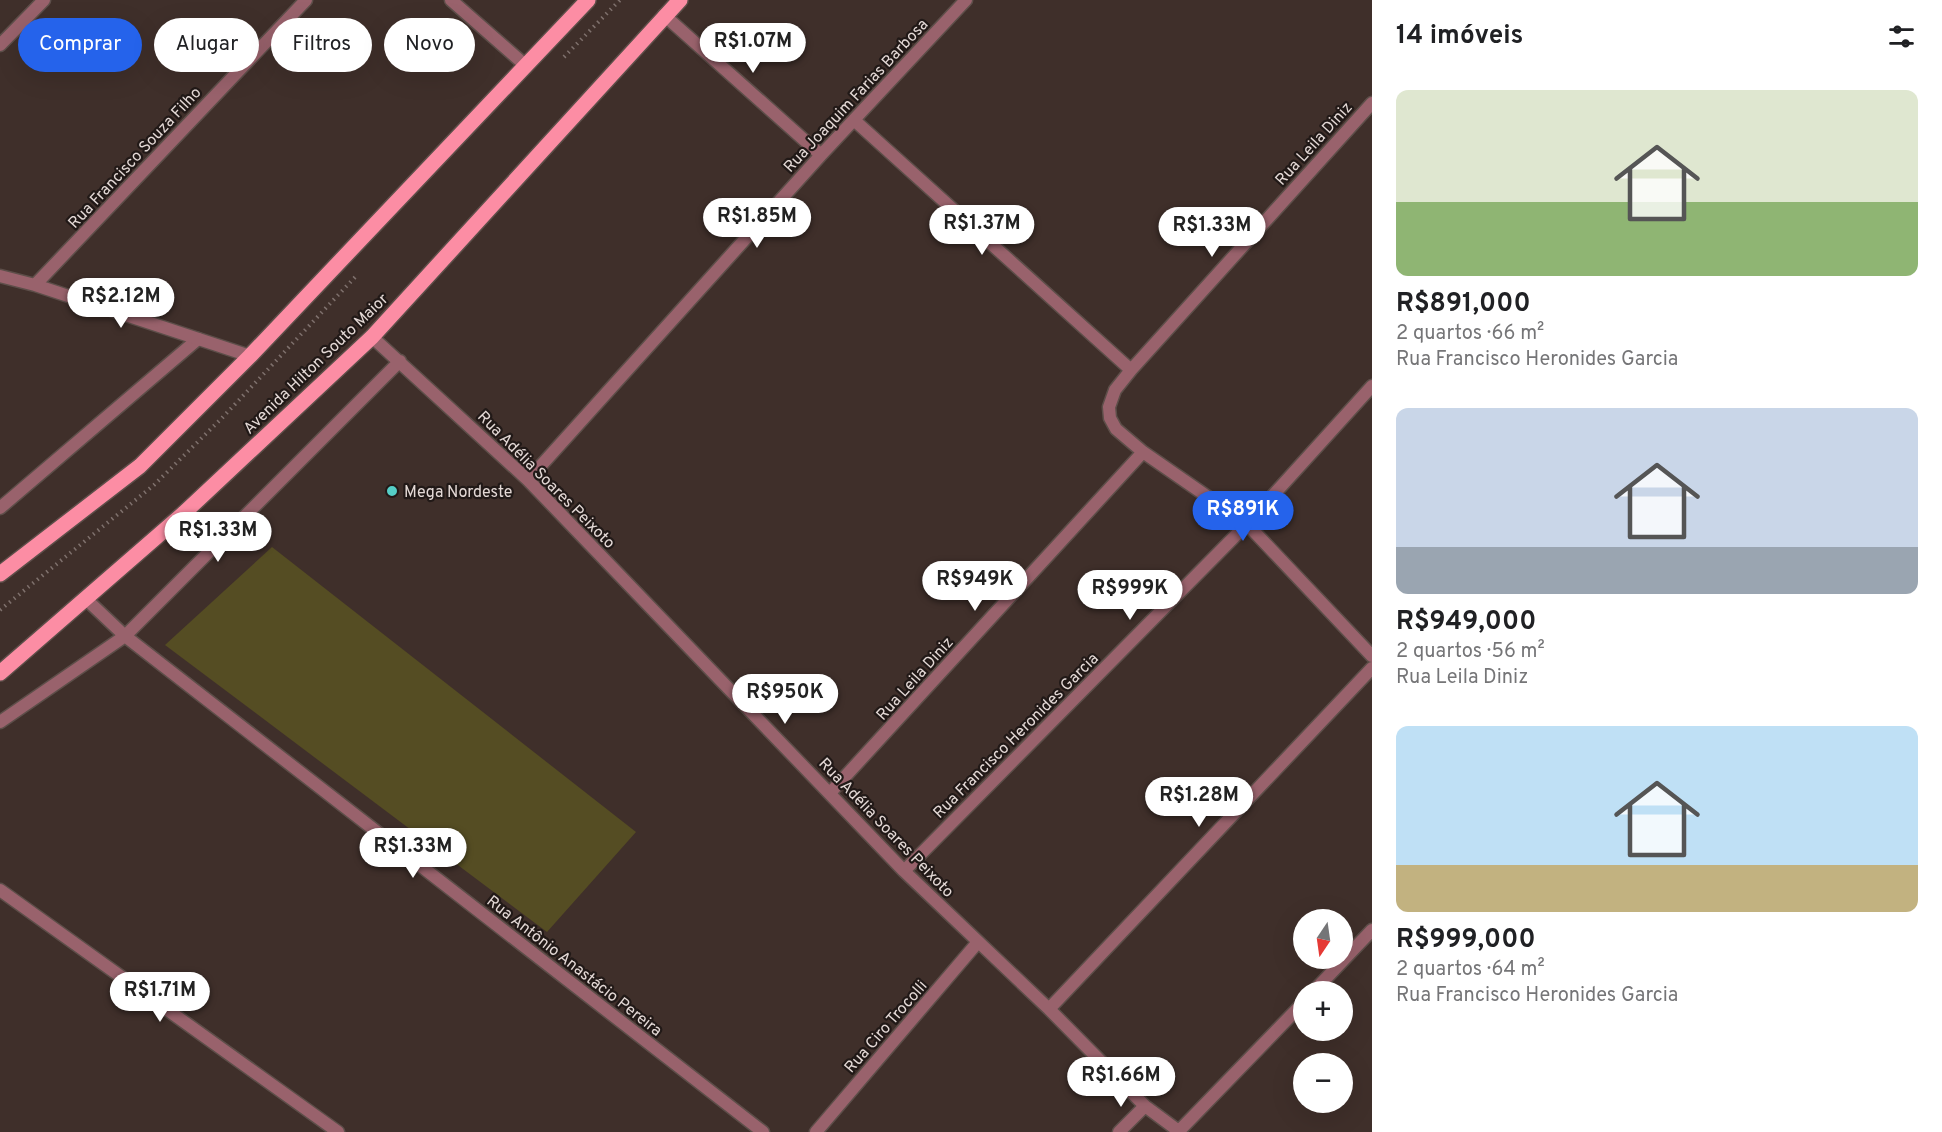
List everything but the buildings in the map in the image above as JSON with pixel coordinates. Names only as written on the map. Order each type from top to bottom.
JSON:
[{"type":"main road","points":[[0,574],[140,466],[250,356],[588,0]]},
{"type":"main road","name":"Avenida Hilton Souto Maior","points":[[0,673],[184,513],[372,337],[680,0]]},
{"type":"street","points":[[0,45],[44,0]]},
{"type":"street","name":"Rua Francisco Souza Filho","points":[[35,285],[306,0]]},
{"type":"street","points":[[451,0],[525,65]]},
{"type":"street","name":"Rua Joaquim Farias Barbosa","points":[[528,480],[821,155],[966,0]]},
{"type":"street","points":[[664,15],[821,155]]},
{"type":"street","name":"Rua Leila Diniz","points":[[831,793],[1143,452],[1116,429],[1110,418],[1109,407],[1115,390],[1372,103]]},
{"type":"street","points":[[854,120],[1131,370]]},
{"type":"street","points":[[0,276],[35,285],[250,356]]},
{"type":"street","name":"Rua Adélia Soares Peixoto","points":[[372,337],[528,480],[904,871],[1145,1106],[1179,1132]]},
{"type":"street","points":[[0,508],[198,339]]},
{"type":"street","points":[[0,722],[124,636],[400,361]]},
{"type":"street","name":"Rua Francisco Heronides Garcia","points":[[904,871],[1247,524],[1372,386]]},
{"type":"street","points":[[1143,452],[1247,524],[1372,656]]},
{"type":"street","name":"Rua Antônio Anastácio Pereira","points":[[86,598],[124,636],[763,1132]]},
{"type":"street","points":[[1048,1009],[1372,668]]},
{"type":"street","points":[[0,890],[338,1132]]},
{"type":"street","points":[[1323,981],[1372,930]]},
{"type":"street","name":"Rua Ciro Trocolli","points":[[816,1132],[978,942]]},
{"type":"street","points":[[1179,1132],[1293,1013]]},
{"type":"street","points":[[1119,1132],[1145,1106]]},
{"type":"shaded area","points":[[272,547],[636,832],[547,932],[165,645]]},
{"type":"place","name":"Mega Nordeste","points":[[392,491]]}]
